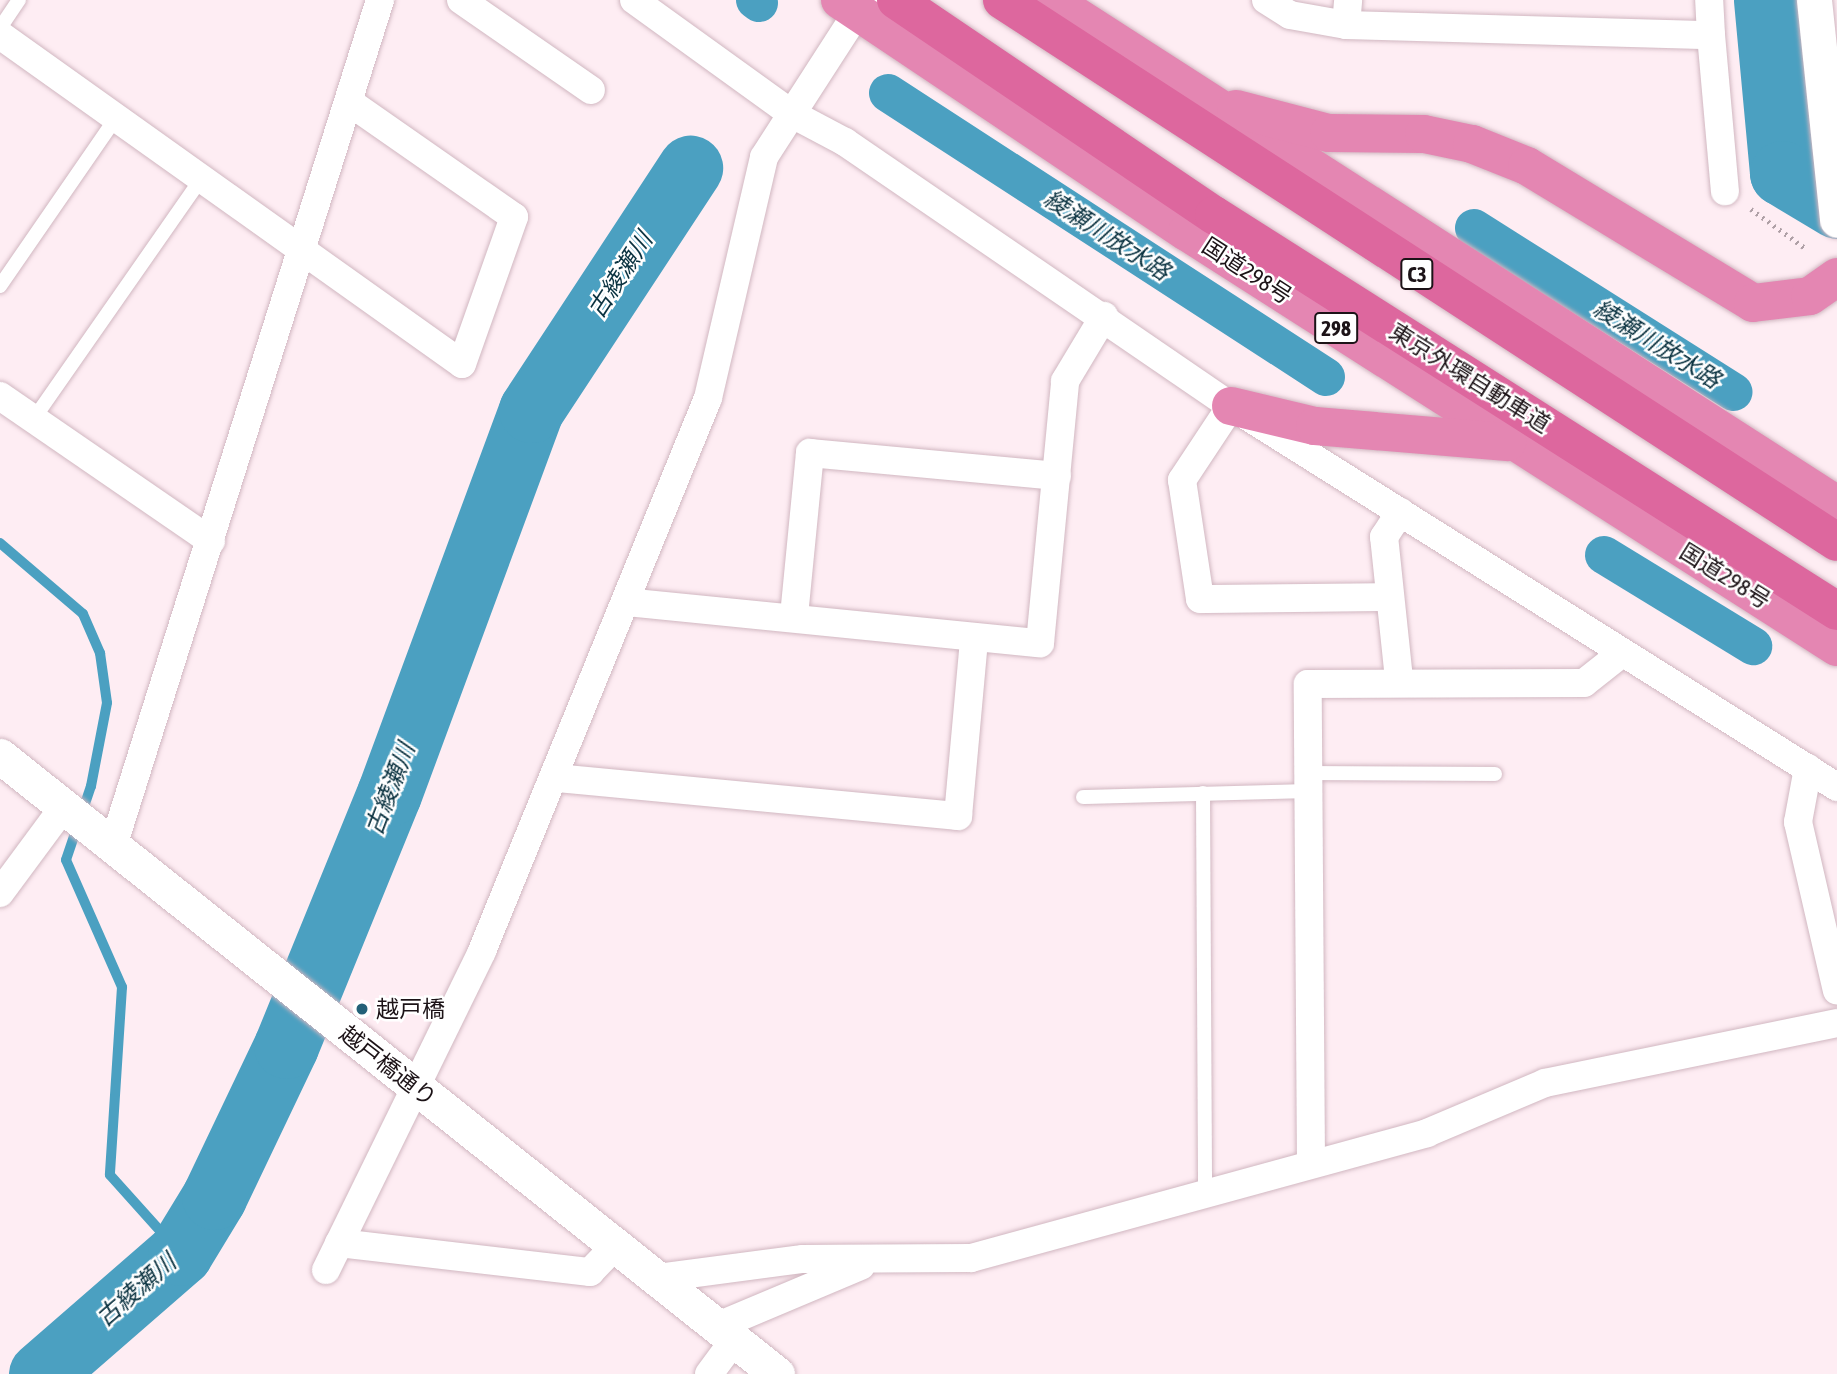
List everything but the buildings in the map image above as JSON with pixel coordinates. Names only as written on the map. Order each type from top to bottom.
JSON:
[{"type":"highway","name":"東京外環自動車道","points":[[896,0],[1214,215],[1837,611]]},
{"type":"highway","name":"C3","points":[[1002,0],[1837,542]]},
{"type":"highway","points":[[1051,0],[1197,97],[1837,505]]},
{"type":"highway","name":"国道298号","points":[[854,4],[1513,442],[1837,648]]},
{"type":"highway","points":[[1197,97],[1329,133],[1424,135],[1472,144],[1527,166],[1753,303],[1810,296],[1837,277]]},
{"type":"highway","points":[[1231,406],[1315,426],[1513,442]]},
{"type":"street","points":[[113,846],[303,252],[380,0]]},
{"type":"street","points":[[461,0],[591,90]]},
{"type":"street","points":[[634,0],[792,114],[845,142],[1104,316],[1231,406],[1622,653],[1666,675],[1837,787]]},
{"type":"street","points":[[1266,0],[1290,15],[1347,13],[1711,35]]},
{"type":"street","points":[[1709,0],[1725,191]]},
{"type":"street","points":[[1814,0],[1837,220]]},
{"type":"street","points":[[326,1270],[418,1089],[556,778],[716,376],[764,157],[792,114],[854,4]]},
{"type":"street","points":[[0,35],[462,364],[514,217],[349,102]]},
{"type":"street","points":[[626,602],[794,616],[974,640],[1040,643],[1065,381],[1104,316]]},
{"type":"street","points":[[0,396],[211,541]]},
{"type":"street","points":[[1231,406],[1182,480],[1200,599],[1389,597]]},
{"type":"street","points":[[794,616],[810,453],[1057,476]]},
{"type":"street","points":[[1399,679],[1384,537],[1400,513]]},
{"type":"street","points":[[556,778],[958,816],[974,640]]},
{"type":"street","points":[[1311,1163],[1308,684],[1399,679],[1584,683],[1622,653]]},
{"type":"street","name":"越戸橋通り","points":[[0,756],[348,1036],[778,1374]]},
{"type":"street","points":[[1808,768],[1798,822],[1837,991]]},
{"type":"street","points":[[0,893],[63,808]]},
{"type":"street","points":[[657,1278],[803,1259],[867,1264],[971,1258],[1427,1133],[1545,1083],[1837,1023]]},
{"type":"street","points":[[339,1243],[590,1272],[616,1245]]},
{"type":"street","points":[[709,1374],[726,1332],[867,1264]]},
{"type":"lane","points":[[0,28],[19,0]]},
{"type":"lane","points":[[0,286],[116,118]]},
{"type":"lane","points":[[33,420],[202,178]]},
{"type":"lane","points":[[1083,797],[1203,793],[1310,782],[1495,774]]},
{"type":"lane","points":[[1203,793],[1205,1193]]},
{"type":"path","points":[[1725,191],[1805,248]]},
{"type":"waterway","name":"綾瀬川放水路","points":[[755,0],[759,3]]},
{"type":"waterway","points":[[1766,0],[1782,173],[1837,206]]},
{"type":"waterway","name":"綾瀬川放水路","points":[[888,93],[1326,377]]},
{"type":"waterway","name":"古綾瀬川","points":[[41,1374],[180,1253],[214,1197],[286,1046],[389,794],[531,410],[690,168]]},
{"type":"waterway","name":"綾瀬川放水路","points":[[1474,228],[1733,392]]},
{"type":"waterway","points":[[0,543],[83,614],[100,653],[107,703],[91,786],[66,860],[122,987],[110,1175],[180,1253]]},
{"type":"waterway","name":"綾瀬川放水路","points":[[1604,555],[1753,646]]},
{"type":"place","name":"越戸橋","points":[[362,1009]]}]
